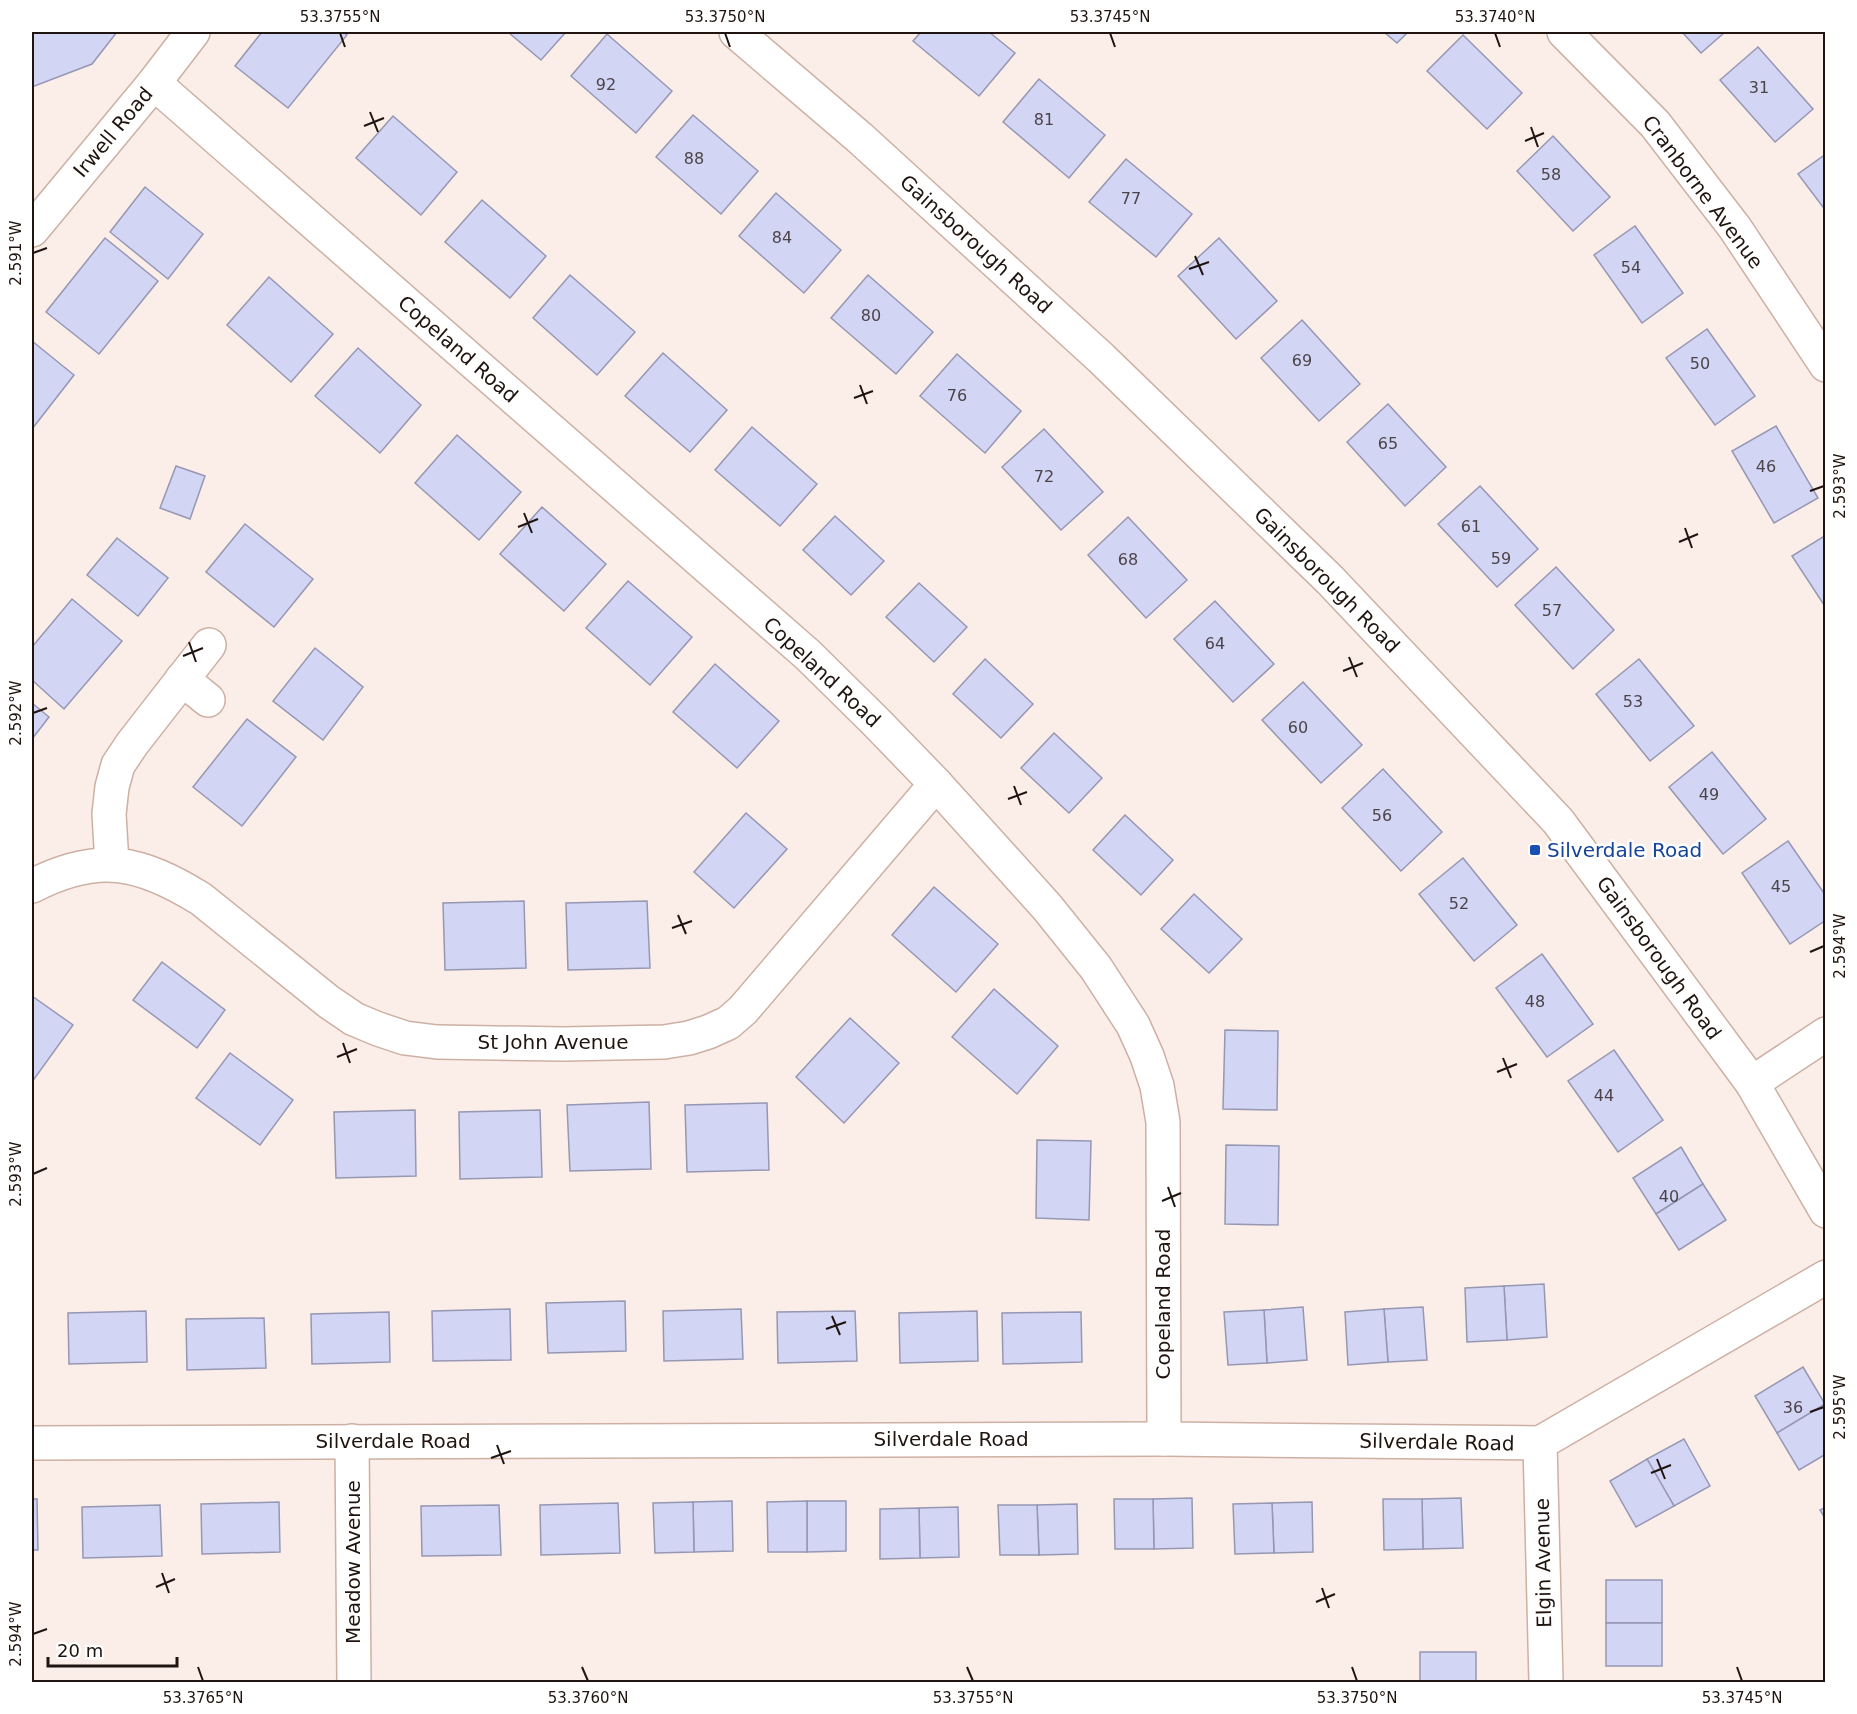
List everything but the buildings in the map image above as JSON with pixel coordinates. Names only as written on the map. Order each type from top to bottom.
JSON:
[{"type":"street","name":"Irwell Road","points":[[35,218],[154,83],[193,32]]},
{"type":"street","name":"Gainsborough Road","points":[[736,32],[860,138],[1093,350],[1330,580],[1558,820],[1752,1083],[1826,1211]]},
{"type":"street","name":"Cranborne Avenue","points":[[1564,32],[1655,124],[1735,228],[1826,365]]},
{"type":"street","name":"Copeland Road","points":[[154,83],[808,655],[936,784],[1047,907],[1096,968],[1133,1025],[1147,1056],[1157,1086],[1163,1122],[1164,1439]]},
{"type":"street","points":[[112,864],[109,814],[112,787],[118,765],[209,645]]},
{"type":"street","points":[[182,679],[208,700]]},
{"type":"street","name":"St John Avenue","points":[[32,886],[63,873],[85,867],[112,864],[131,867],[155,875],[201,899],[354,1019],[405,1038],[437,1042],[562,1044],[664,1042],[708,1032],[728,1023],[743,1010],[936,784]]},
{"type":"street","points":[[1752,1083],[1826,1034]]},
{"type":"street","name":"Silverdale Road","points":[[32,1443],[1164,1439],[1540,1443],[1826,1277]]},
{"type":"street","name":"Meadow Avenue","points":[[352,1441],[354,1683]]},
{"type":"street","name":"Elgin Avenue","points":[[1540,1443],[1546,1683]]},
{"type":"place","name":"Silverdale Road","points":[[1535,850]]}]
